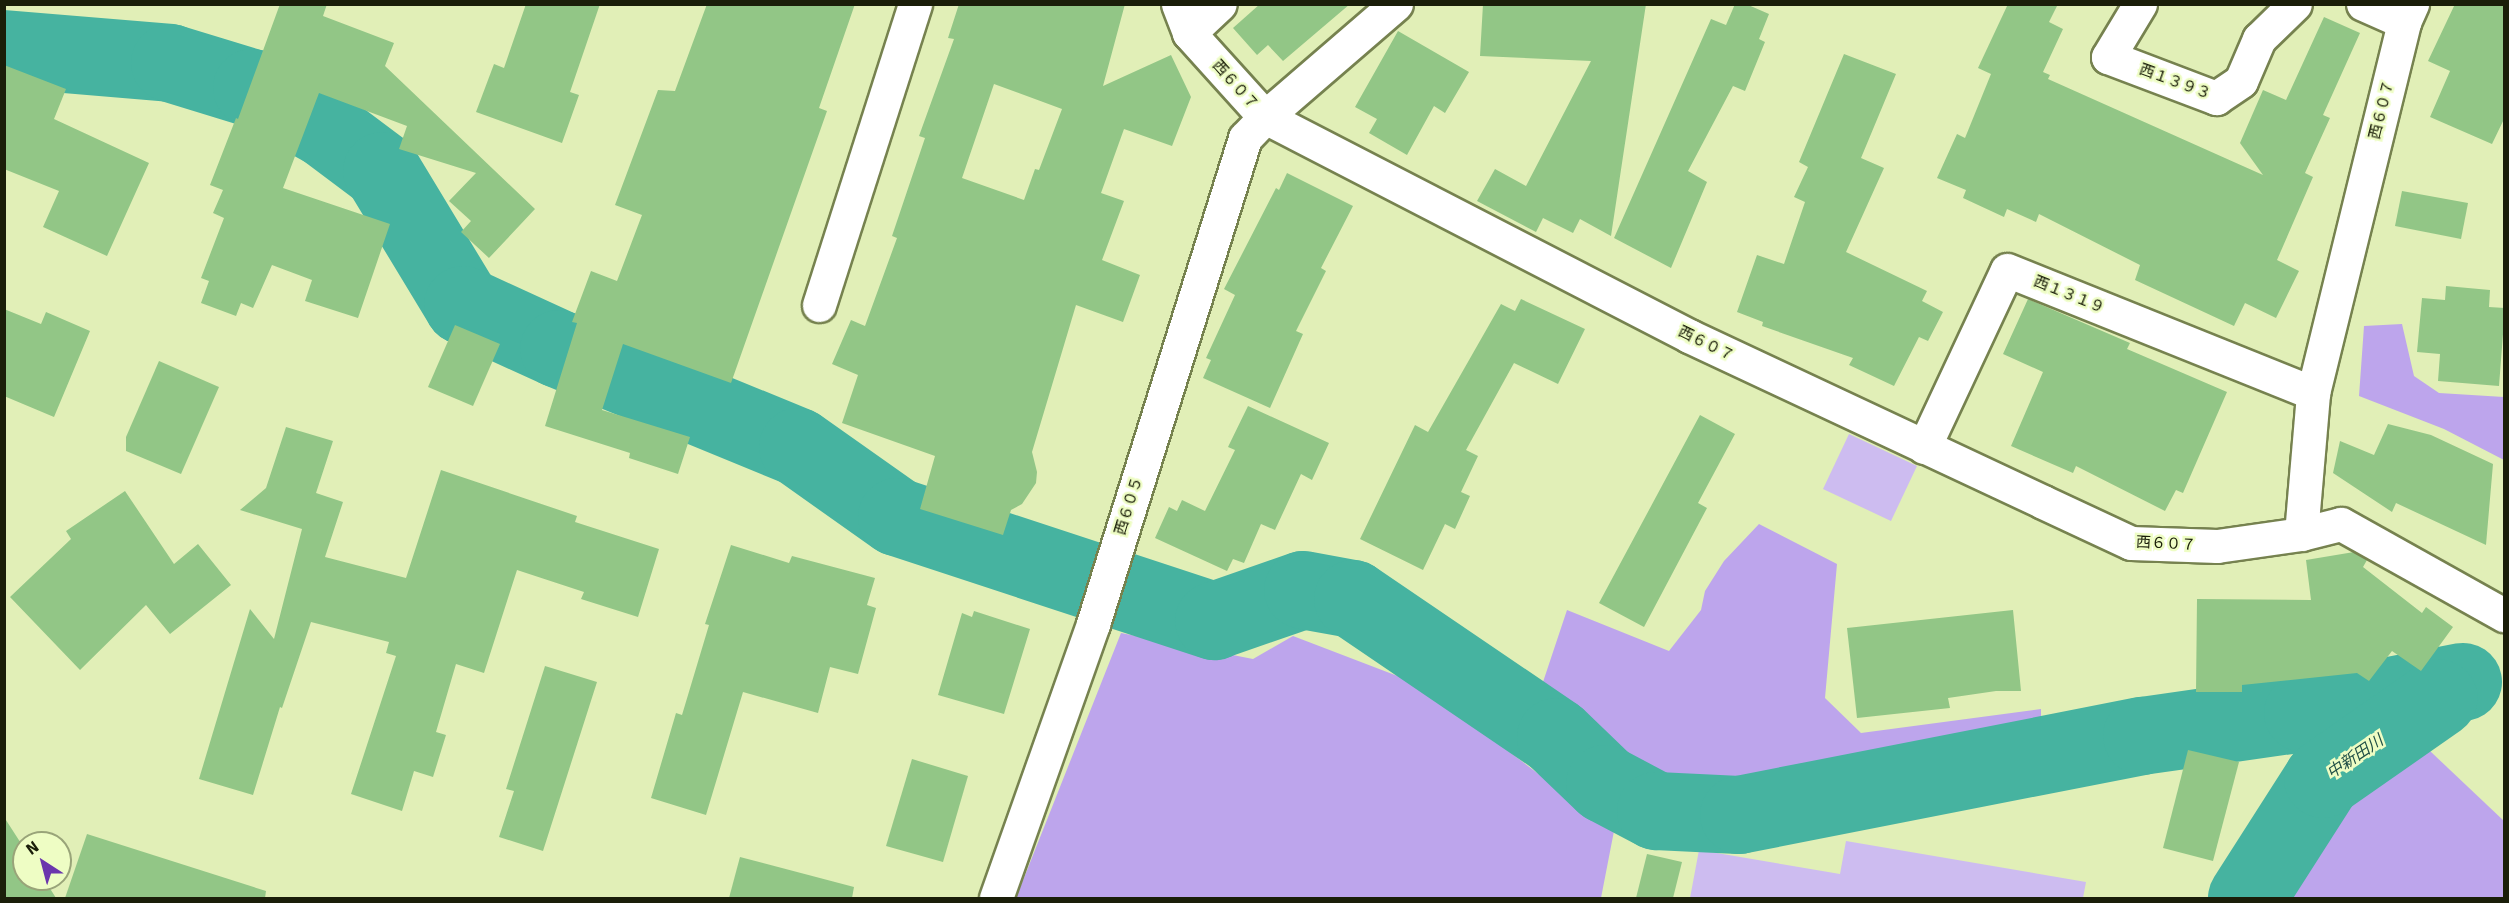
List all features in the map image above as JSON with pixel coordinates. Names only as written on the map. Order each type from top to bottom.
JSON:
[{"type":"street","points":[[819,305],[915,4]]},
{"type":"street","points":[[1183,19],[1220,4]]},
{"type":"street","name":"西６０５","points":[[996,898],[1104,589],[1245,138],[1265,117],[1396,4]]},
{"type":"street","name":"西１３９３","points":[[2140,4],[2108,57],[2216,98],[2241,81],[2259,39],[2295,4]]},
{"type":"street","points":[[2363,4],[2408,13]]},
{"type":"street","name":"西６０７","points":[[2301,534],[2313,393],[2408,13]]},
{"type":"street","name":"西６０７","points":[[1183,19],[1265,117],[1689,336],[2131,543],[2217,546],[2301,534],[2341,524],[2505,615]]},
{"type":"street","name":"西１３１９","points":[[1924,447],[2007,270],[2313,393]]},
{"type":"shaded area","points":[[2402,324],[2414,376],[2439,393],[2504,397],[2504,460],[2444,429],[2359,396],[2364,326]]},
{"type":"shaded area","points":[[1849,434],[1917,466],[1891,521],[1823,489]]},
{"type":"shaded area","points":[[1759,524],[1837,564],[1825,698],[1861,733],[2041,709],[2041,738],[1765,799],[1667,798],[1535,706],[1567,610],[1669,651],[1701,610],[1705,591],[1724,561]]},
{"type":"shaded area","points":[[1121,633],[1253,659],[1293,636],[1421,685],[1614,831],[1601,898],[1016,898]]},
{"type":"shaded area","points":[[2430,751],[2504,821],[2504,898],[2221,898],[2262,823]]},
{"type":"shaded area","points":[[1846,841],[2086,882],[2083,898],[1690,898],[1699,850],[1840,874]]},
{"type":"building","points":[[280,4],[327,4],[323,16],[394,43],[385,66],[535,209],[489,258],[461,232],[471,221],[449,201],[476,173],[399,149],[407,126],[319,93],[283,188],[390,224],[358,318],[305,301],[312,280],[272,265],[253,308],[241,303],[236,316],[201,303],[209,281],[201,278],[224,218],[213,213],[223,190],[210,185],[236,118],[238,119]]},
{"type":"building","points":[[526,4],[600,4],[570,92],[579,95],[562,143],[476,112],[494,64],[504,68]]},
{"type":"building","points":[[707,4],[855,4],[819,108],[827,111],[731,383],[623,344],[602,410],[690,437],[678,474],[629,458],[630,453],[545,426],[577,323],[572,322],[591,271],[617,281],[642,215],[615,205],[658,90],[675,91]]},
{"type":"building","points":[[959,4],[1125,4],[1103,86],[1171,55],[1191,97],[1172,146],[1124,129],[1101,193],[1124,201],[1102,260],[1140,275],[1123,322],[1076,305],[1032,452],[1037,472],[1036,483],[1022,504],[1011,510],[1003,535],[920,509],[935,456],[842,423],[858,375],[832,364],[851,320],[865,326],[897,238],[892,236],[925,138],[919,136],[954,39],[948,38]],"holes":[[[994,84],[1062,109],[1039,170],[1035,169],[1024,200],[962,178]]]},
{"type":"building","points":[[1260,4],[1350,4],[1283,61],[1268,45],[1257,55],[1233,28]]},
{"type":"building","points":[[1483,4],[1646,4],[1611,236],[1580,219],[1573,233],[1543,218],[1536,232],[1477,201],[1495,169],[1526,186],[1591,61],[1480,56]]},
{"type":"building","points":[[1735,4],[1746,4],[1769,14],[1759,39],[1765,42],[1745,91],[1733,86],[1688,171],[1707,182],[1671,268],[1614,238],[1711,19],[1726,25]]},
{"type":"building","points":[[2008,4],[2058,4],[2049,22],[2063,29],[2043,72],[2050,75],[2048,79],[2263,175],[2240,143],[2263,90],[2286,100],[2324,17],[2360,33],[2323,115],[2330,118],[2305,173],[2313,177],[2277,260],[2299,271],[2276,318],[2245,303],[2234,326],[2135,280],[2140,265],[2039,214],[2036,222],[2007,209],[2004,217],[1963,198],[1966,190],[1937,178],[1957,134],[1965,138],[1991,74],[1978,68]]},
{"type":"building","points":[[2455,4],[2505,4],[2505,117],[2492,144],[2430,117],[2450,71],[2428,61]]},
{"type":"building","points":[[1398,31],[1469,72],[1445,113],[1434,106],[1407,155],[1369,133],[1377,119],[1355,107]]},
{"type":"building","points":[[1844,54],[1896,74],[1861,158],[1884,168],[1846,252],[1927,291],[1922,301],[1943,312],[1928,341],[1919,337],[1894,386],[1849,365],[1853,358],[1762,326],[1763,322],[1737,312],[1757,255],[1784,264],[1805,202],[1794,197],[1808,167],[1799,162]]},
{"type":"building","points":[[4,65],[66,89],[54,119],[149,163],[107,256],[43,227],[59,191],[4,169]]},
{"type":"building","points":[[1287,173],[1353,206],[1321,268],[1326,271],[1296,331],[1303,334],[1270,408],[1203,378],[1211,360],[1206,358],[1235,295],[1224,289],[1276,188],[1279,190]]},
{"type":"building","points":[[2402,191],[2468,203],[2461,239],[2395,226]]},
{"type":"building","points":[[2446,286],[2490,290],[2489,307],[2505,308],[2499,386],[2438,381],[2440,354],[2417,352],[2422,298],[2445,300]]},
{"type":"building","points":[[1521,299],[1585,329],[1558,384],[1514,363],[1466,450],[1478,456],[1461,492],[1470,496],[1455,529],[1445,524],[1423,570],[1360,539],[1415,425],[1428,432],[1501,304],[1515,311]]},
{"type":"building","points":[[2028,299],[2130,343],[2127,349],[2227,392],[2183,493],[2176,490],[2165,511],[2076,466],[2073,473],[2011,446],[2043,372],[2003,354]]},
{"type":"building","points":[[4,309],[41,324],[46,312],[90,331],[54,417],[4,396]]},
{"type":"building","points":[[455,325],[500,344],[473,406],[428,387]]},
{"type":"building","points":[[159,361],[219,387],[181,474],[126,451],[126,437]]},
{"type":"building","points":[[1248,406],[1329,443],[1312,480],[1301,474],[1275,530],[1261,524],[1244,563],[1233,559],[1227,571],[1155,538],[1169,507],[1177,511],[1182,500],[1205,511],[1235,450],[1228,447]]},
{"type":"building","points":[[1700,415],[1735,434],[1698,503],[1707,508],[1644,627],[1599,603]]},
{"type":"building","points":[[2388,424],[2431,435],[2493,464],[2486,545],[2396,503],[2392,512],[2333,473],[2340,441],[2374,455]]},
{"type":"building","points":[[286,427],[333,441],[316,493],[343,502],[325,557],[406,578],[441,470],[577,516],[575,522],[659,549],[638,617],[581,599],[584,592],[517,570],[484,673],[456,664],[436,732],[446,735],[433,777],[414,771],[402,811],[351,794],[396,656],[386,653],[389,642],[311,622],[282,708],[280,707],[253,795],[199,779],[250,609],[274,639],[302,529],[240,510],[266,488]]},
{"type":"building","points":[[125,491],[174,564],[198,544],[231,585],[170,634],[146,605],[80,670],[10,597],[71,539],[66,531]]},
{"type":"building","points":[[731,545],[789,563],[792,556],[875,578],[867,605],[876,608],[858,674],[830,667],[818,713],[743,692],[706,815],[651,798],[676,713],[682,715],[709,625],[705,624]]},
{"type":"building","points":[[2354,552],[2367,560],[2363,567],[2422,613],[2426,607],[2453,627],[2421,671],[2392,651],[2369,681],[2357,673],[2242,685],[2242,692],[2196,692],[2197,599],[2311,600],[2306,560]]},
{"type":"building","points":[[2013,610],[2021,691],[1996,691],[1948,698],[1950,708],[1857,718],[1847,628]]},
{"type":"building","points":[[974,611],[1030,629],[1004,714],[938,695],[962,613],[972,617]]},
{"type":"building","points":[[545,666],[597,682],[543,851],[499,837],[514,791],[506,789]]},
{"type":"building","points":[[2188,750],[2239,762],[2213,861],[2163,848]]},
{"type":"building","points":[[912,759],[968,776],[943,862],[886,846]]},
{"type":"building","points":[[4,817],[13,831],[12,891],[52,891],[56,898],[4,898]]},
{"type":"building","points":[[87,834],[266,891],[265,898],[65,898],[67,891],[72,891],[72,878]]},
{"type":"building","points":[[1647,854],[1682,862],[1673,898],[1636,898]]},
{"type":"building","points":[[740,857],[854,887],[852,898],[729,898]]},
{"type":"waterway","points":[[4,49],[170,63],[252,88],[326,129],[382,171],[463,305],[559,349],[798,447],[897,517],[1214,621],[1303,590],[1353,599],[1556,737],[1605,784],[1656,811],[1739,815],[2142,736],[2303,713],[2463,682]]},
{"type":"waterway","name":"中新田川","points":[[2247,898],[2323,779],[2439,698]]}]
